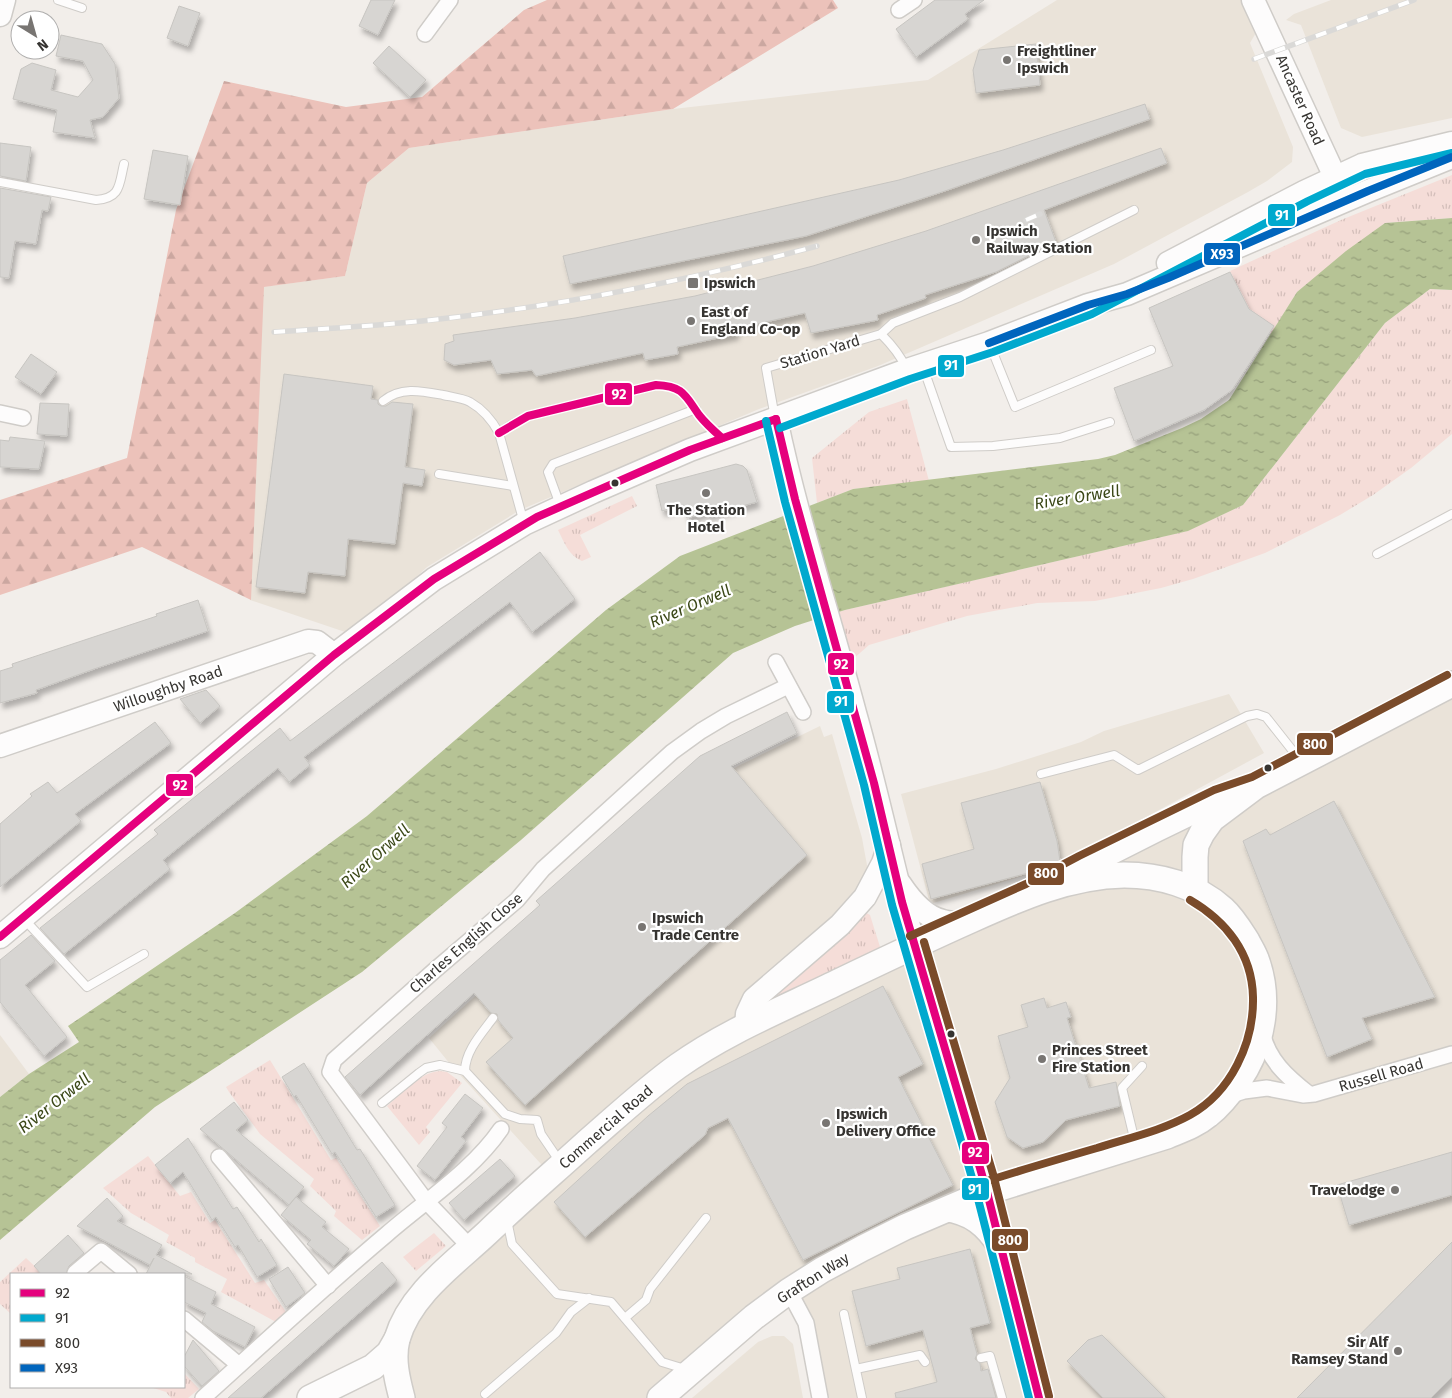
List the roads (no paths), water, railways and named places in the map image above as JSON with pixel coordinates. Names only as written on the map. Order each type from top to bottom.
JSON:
[{"type":"main road","points":[[0,14],[4,0]]},
{"type":"main road","name":"Ancaster Road","points":[[1253,0],[1346,200]]},
{"type":"main road","points":[[1088,305],[1304,192],[1335,178],[1369,163],[1452,143]]},
{"type":"main road","points":[[0,937],[334,655],[434,578],[524,524],[560,506],[722,438],[989,343],[1088,305],[1127,294],[1168,278],[1346,200],[1452,157]]},
{"type":"main road","points":[[776,420],[795,499],[865,748],[914,945]]},
{"type":"main road","name":"Willoughby Road","points":[[0,746],[308,641],[317,642],[334,655]]},
{"type":"main road","points":[[1195,891],[1194,857],[1196,845],[1202,832],[1212,819],[1256,786],[1452,684]]},
{"type":"main road","points":[[1030,893],[1218,799],[1256,786]]},
{"type":"main road","points":[[746,1027],[747,1014],[754,999],[840,924],[865,897],[883,862],[889,845]]},
{"type":"main road","name":"Grafton Way","points":[[660,1398],[754,1317],[789,1291],[822,1270],[863,1248],[905,1227],[987,1192],[1136,1146],[1190,1126],[1206,1117],[1228,1096],[1245,1072],[1252,1056],[1261,1030],[1264,1000],[1256,959],[1240,930],[1225,911],[1195,891],[1182,885],[1162,879],[1128,875],[1102,876],[1080,880],[1030,893]]},
{"type":"main road","points":[[897,879],[912,900],[922,910],[942,921],[963,923]]},
{"type":"main road","name":"Commercial Road","points":[[402,1398],[395,1367],[398,1339],[412,1309],[437,1278],[506,1214],[657,1082],[680,1065],[746,1027],[914,945],[1030,893]]},
{"type":"main road","points":[[987,1192],[1038,1398]]},
{"type":"main road","points":[[945,1210],[969,1216],[994,1238],[1003,1252]]},
{"type":"main road","points":[[310,1398],[373,1368],[390,1353],[398,1339]]},
{"type":"street","points":[[425,34],[450,0]]},
{"type":"street","points":[[899,10],[914,0]]},
{"type":"street","points":[[0,413],[23,418]]},
{"type":"street","points":[[776,662],[803,712]]},
{"type":"street","name":"Charles English Close","points":[[471,1248],[426,1201],[330,1072],[334,1060],[517,900],[543,869],[672,752],[726,716],[788,686]]},
{"type":"street","points":[[914,945],[987,1192]]},
{"type":"street","points":[[1261,1030],[1265,1045],[1272,1058],[1283,1072],[1309,1094]]},
{"type":"street","name":"Russell Road","points":[[1228,1096],[1244,1091],[1267,1088],[1303,1095],[1322,1092],[1452,1054]]},
{"type":"street","points":[[203,1398],[328,1286],[483,1154],[501,1130]]},
{"type":"street","points":[[219,1157],[328,1286]]},
{"type":"street","points":[[75,1273],[101,1251],[129,1273]]},
{"type":"street","points":[[789,1291],[806,1323],[820,1398]]},
{"type":"street","points":[[185,1320],[239,1365]]},
{"type":"lane","points":[[58,0],[82,8]]},
{"type":"lane","points":[[0,182],[96,200],[105,199],[112,197],[117,190],[124,164]]},
{"type":"lane","points":[[880,334],[893,323],[960,297],[1134,210]]},
{"type":"lane","name":"Station Yard","points":[[776,420],[766,368],[880,334],[902,358],[915,368],[951,447],[993,446],[1060,438],[1110,422]]},
{"type":"lane","points":[[989,343],[1015,407],[1151,350]]},
{"type":"lane","points":[[499,433],[528,416],[656,385],[672,386],[688,397],[704,422],[722,438]]},
{"type":"lane","points":[[383,401],[391,394],[408,390],[422,391],[469,402],[486,413],[494,422],[499,433],[524,524]]},
{"type":"lane","points":[[560,506],[548,472],[553,464],[696,409]]},
{"type":"lane","points":[[439,474],[513,486]]},
{"type":"lane","points":[[1378,554],[1452,514]]},
{"type":"lane","points":[[1041,774],[1114,755],[1138,770],[1247,716],[1257,714],[1266,717],[1301,762]]},
{"type":"lane","points":[[22,918],[86,987],[144,954]]},
{"type":"lane","points":[[465,1071],[465,1064],[473,1046],[492,1018]]},
{"type":"lane","points":[[382,1103],[426,1068],[440,1065],[465,1071],[502,1112],[520,1119],[537,1120],[540,1134],[562,1165]]},
{"type":"lane","points":[[1136,1146],[1122,1088],[1142,1066]]},
{"type":"lane","points":[[506,1214],[512,1244],[557,1294],[611,1302],[662,1362],[692,1370]]},
{"type":"lane","points":[[625,1318],[646,1300],[650,1289],[706,1218]]},
{"type":"lane","points":[[485,1394],[556,1333],[571,1312],[589,1298]]},
{"type":"lane","points":[[844,1314],[862,1398]]},
{"type":"lane","points":[[856,1369],[920,1355],[925,1362]]},
{"type":"lane","points":[[981,1358],[990,1356],[1002,1398]]},
{"type":"water","name":"River Orwell","points":[[1452,218],[1452,290],[1430,289],[1385,323],[1243,505],[1188,531],[845,610],[795,626],[733,653],[521,840],[362,972],[155,1107],[0,1240],[0,1097],[29,1074],[79,1042],[68,1026],[235,913],[367,816],[606,610],[680,556],[853,489],[1098,459],[1115,455],[1182,428],[1201,419],[1229,400],[1297,292],[1346,251],[1385,223]]},
{"type":"railway","points":[[1254,59],[1414,0]]},
{"type":"railway","points":[[1026,220],[1040,214]]},
{"type":"railway","points":[[274,332],[404,323],[522,308],[621,291],[719,271],[817,246]]},
{"type":"place","name":"Freightliner Ipswich","points":[[1007,60]]},
{"type":"place","name":"Ipswich Railway Station","points":[[976,240]]},
{"type":"place","name":"Ipswich","points":[[693,283]]},
{"type":"place","name":"East of England Co-op","points":[[691,321]]},
{"type":"place","name":"The Station Hotel","points":[[706,493]]},
{"type":"place","name":"Ipswich Trade Centre","points":[[642,927]]},
{"type":"place","name":"Princes Street Fire Station","points":[[1042,1059]]},
{"type":"place","name":"Ipswich Delivery Office","points":[[826,1123]]},
{"type":"place","name":"Travelodge","points":[[1395,1190]]},
{"type":"place","name":"Sir Alf Ramsey Stand","points":[[1398,1351]]}]
